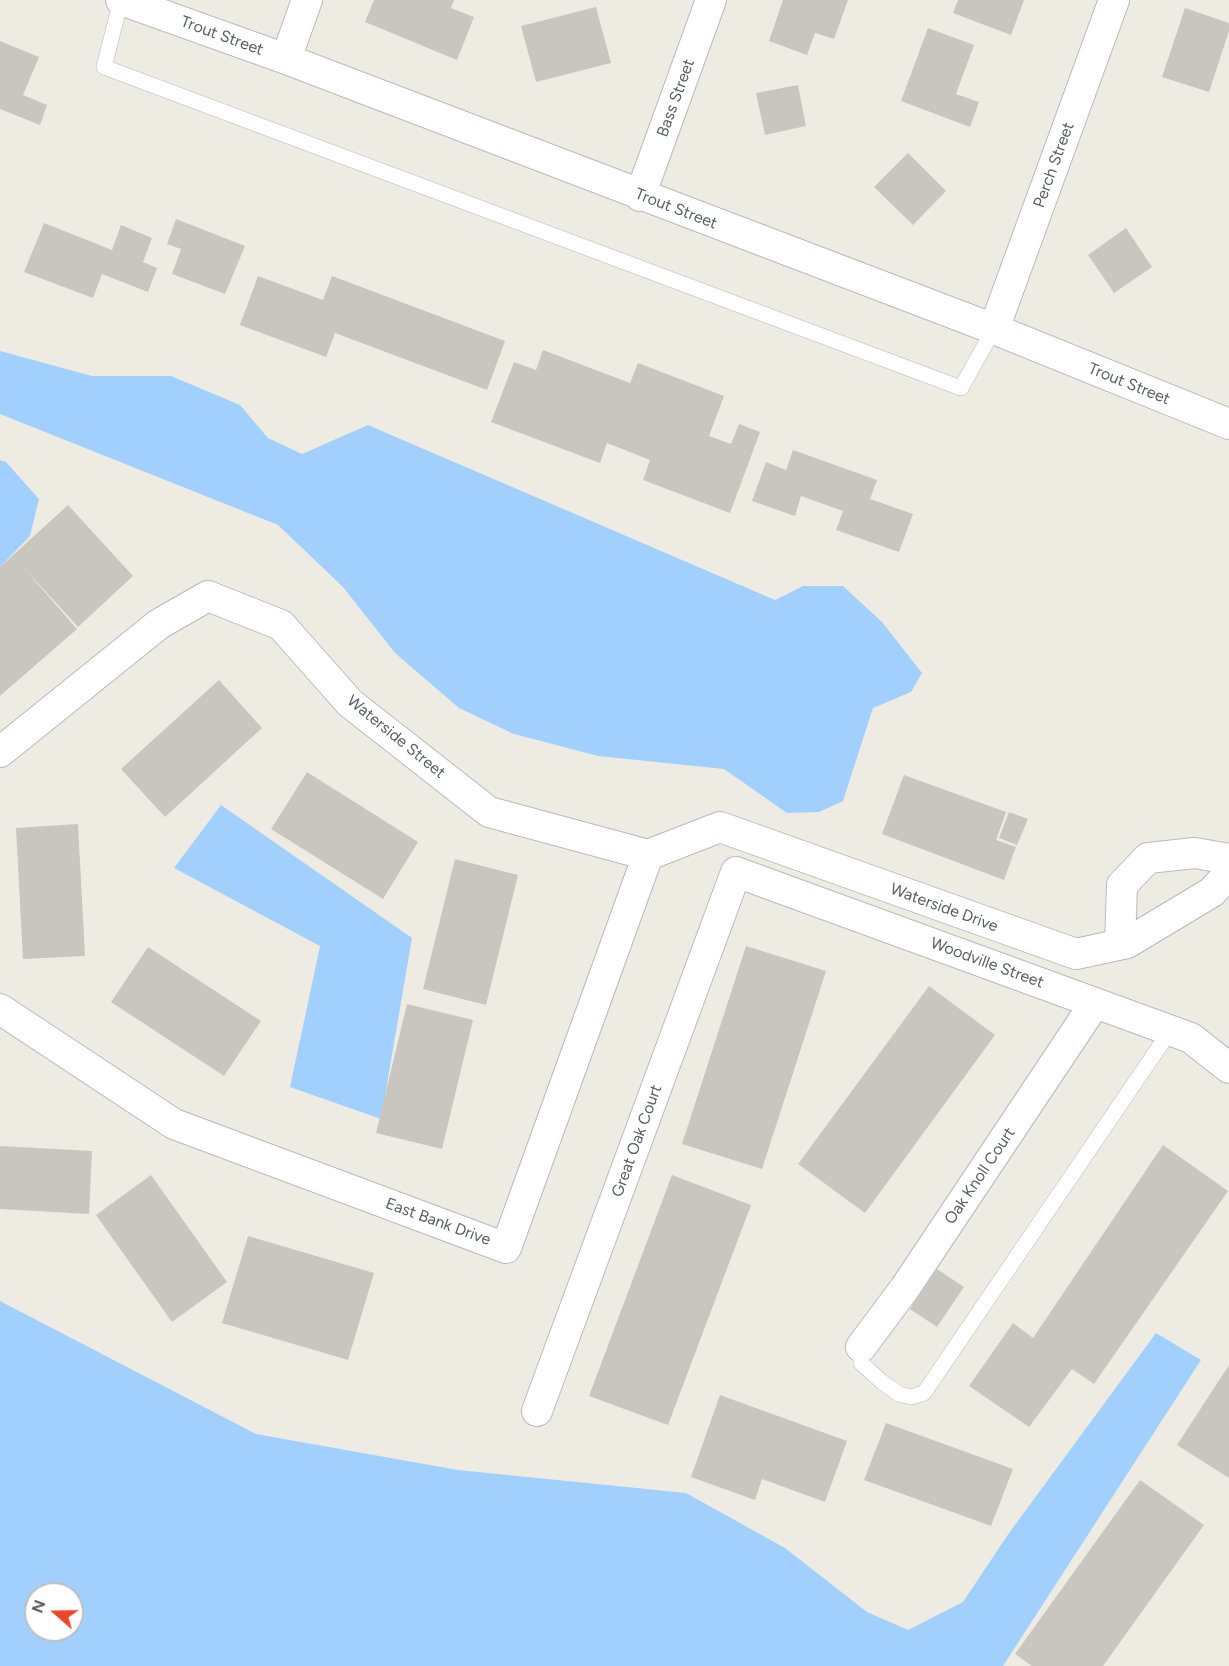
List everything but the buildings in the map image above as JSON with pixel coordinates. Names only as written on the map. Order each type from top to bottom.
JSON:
[{"type":"street","name":"Trout Street","points":[[121,0],[286,59],[640,196],[994,329],[1229,424]]},
{"type":"street","points":[[286,59],[307,0]]},
{"type":"street","name":"Bass Street","points":[[640,196],[711,0]]},
{"type":"street","name":"Perch Street","points":[[994,329],[1114,0]]},
{"type":"street","name":"Waterside Street","points":[[0,752],[159,624],[208,596],[281,625],[350,703],[489,812],[648,855]]},
{"type":"street","name":"Waterside Drive","points":[[648,855],[720,827],[1076,954],[1119,944],[1167,921],[1212,892],[1229,873]]},
{"type":"street","points":[[1119,944],[1122,885],[1148,858],[1195,853],[1229,859]]},
{"type":"street","name":"East Bank Drive","points":[[0,1009],[174,1124],[506,1248],[648,855]]},
{"type":"street","name":"Woodville Street","points":[[736,872],[1191,1038],[1227,1062]]},
{"type":"street","name":"Great Oak Court","points":[[537,1411],[736,872]]},
{"type":"street","name":"Oak Knoll Court","points":[[861,1347],[905,1288],[1095,1003]]},
{"type":"lane","points":[[121,0],[104,68],[961,388],[994,329]]},
{"type":"lane","points":[[861,1347],[861,1363],[882,1382],[899,1394],[911,1397],[924,1393],[1170,1030]]},
{"type":"water","points":[[0,351],[92,376],[171,376],[240,405],[268,438],[302,454],[368,425],[775,600],[803,586],[843,586],[882,622],[922,673],[911,692],[873,708],[843,801],[819,812],[787,813],[724,769],[598,756],[514,734],[459,708],[395,653],[343,587],[278,525],[0,414]]},
{"type":"water","points":[[0,460],[6,462],[39,499],[30,536],[0,567]]},
{"type":"water","points":[[221,805],[412,938],[381,1119],[290,1087],[320,946],[174,868]]},
{"type":"water","points":[[0,1301],[256,1434],[458,1470],[686,1493],[785,1548],[867,1612],[908,1630],[963,1602],[1009,1533],[1156,1333],[1201,1360],[1003,1666],[0,1666]]}]
